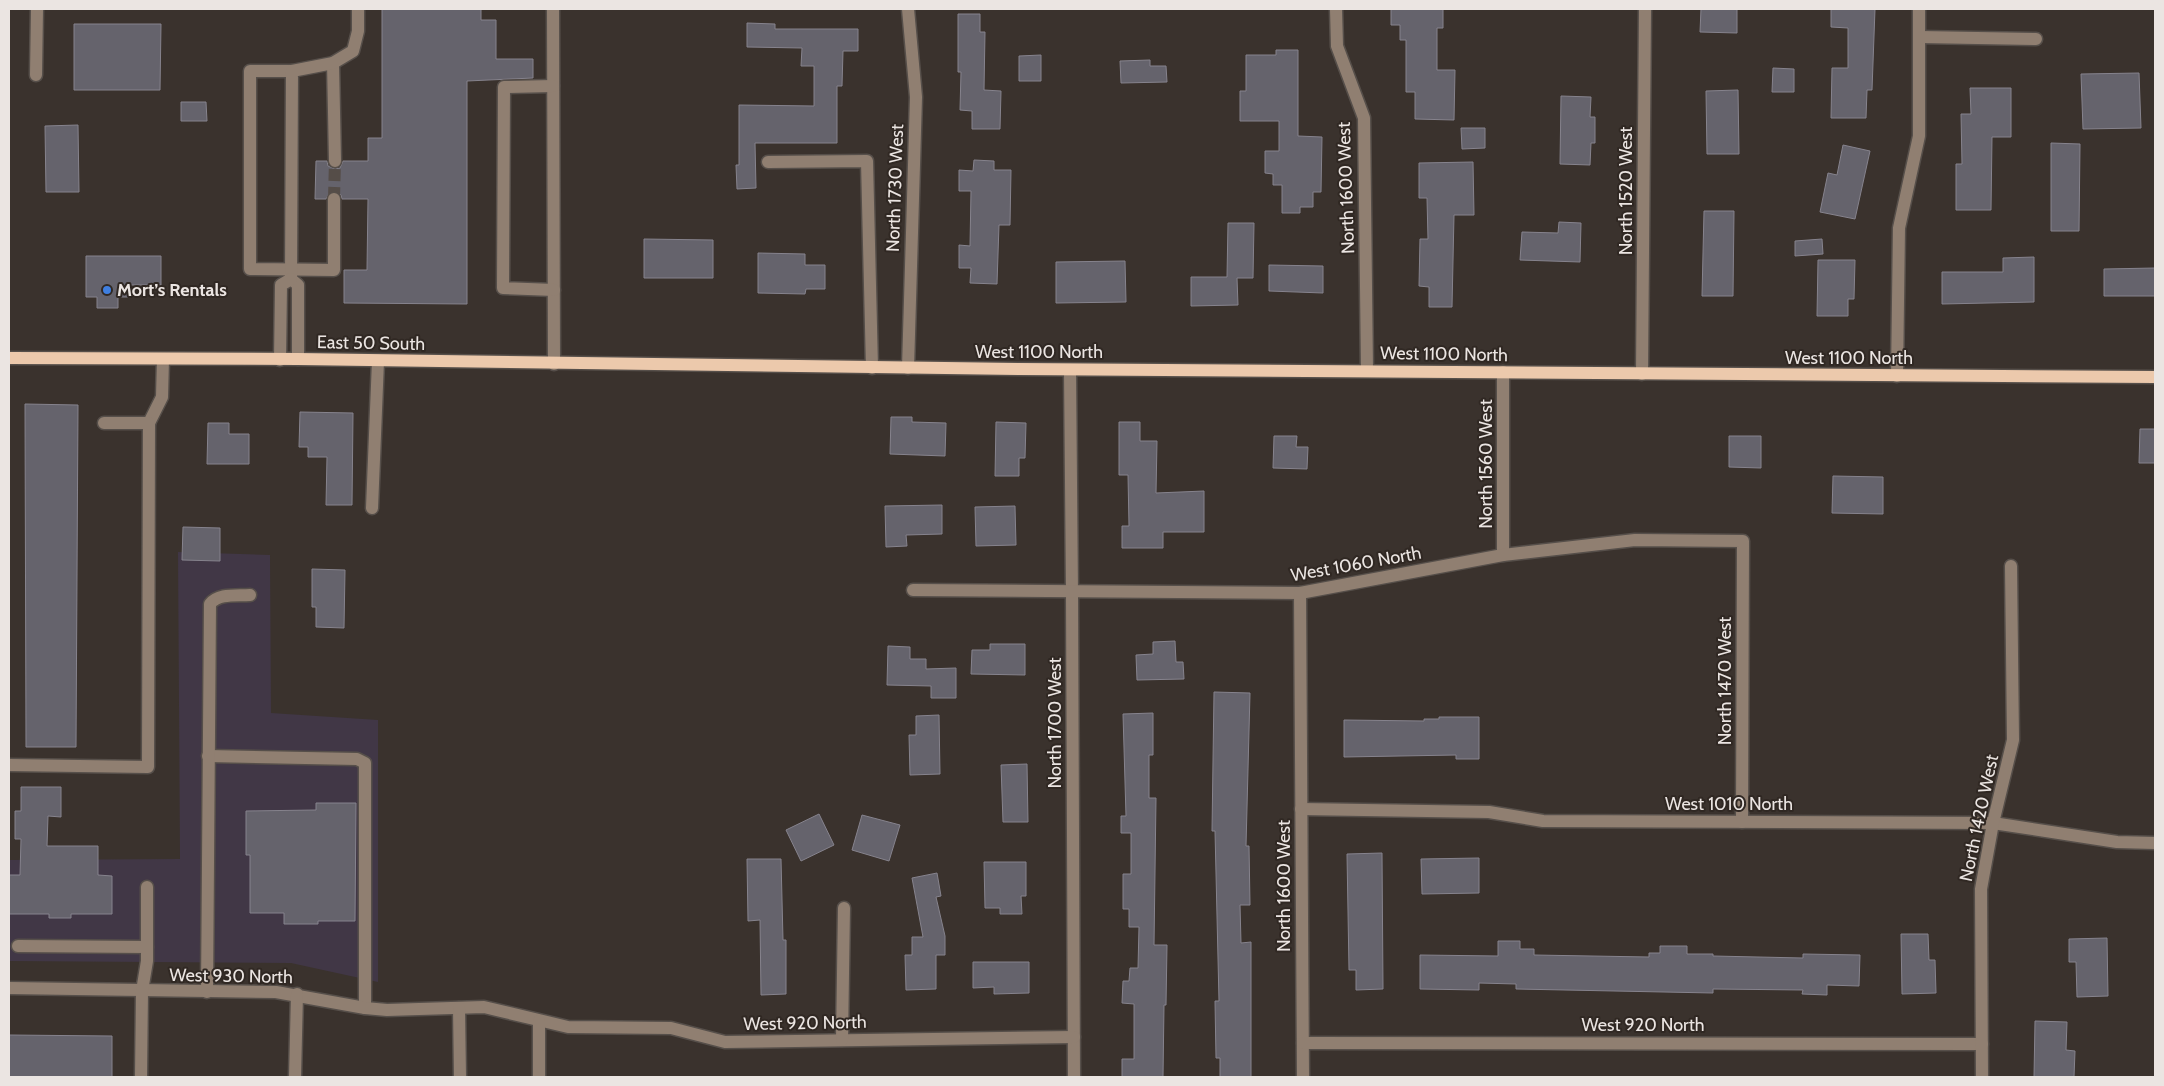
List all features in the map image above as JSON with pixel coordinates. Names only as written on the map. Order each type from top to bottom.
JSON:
[{"type":"main road","name":"East 50 South","points":[[9,358],[298,359],[733,366]]},
{"type":"main road","name":"West 1100 North","points":[[733,366],[2155,377]]},
{"type":"street","points":[[36,75],[37,9]]},
{"type":"street","points":[[334,199],[334,270],[291,274],[250,269],[250,71],[292,71],[333,63],[353,51],[358,31],[358,9]]},
{"type":"street","points":[[553,9],[554,364]]},
{"type":"street","name":"North 1730 West","points":[[908,9],[916,97],[908,368]]},
{"type":"street","name":"North 1600 West","points":[[1336,9],[1338,46],[1364,118],[1367,370]]},
{"type":"street","name":"North 1520 West","points":[[1642,374],[1644,9]]},
{"type":"street","points":[[1897,376],[1899,228],[1919,136],[1919,9]]},
{"type":"street","points":[[1920,37],[2036,39]]},
{"type":"street","points":[[333,63],[335,161]]},
{"type":"street","points":[[292,71],[291,274],[298,285],[298,359]]},
{"type":"street","points":[[553,86],[504,87],[503,288],[554,290]]},
{"type":"street","points":[[768,162],[867,162],[872,368]]},
{"type":"street","points":[[280,360],[281,285],[291,274]]},
{"type":"street","points":[[9,765],[148,767],[149,423],[162,397],[163,359]]},
{"type":"street","points":[[372,508],[378,361]]},
{"type":"street","name":"North 1700 West","points":[[1070,370],[1074,1077]]},
{"type":"street","name":"North 1560 West","points":[[1503,372],[1503,555]]},
{"type":"street","points":[[104,423],[149,423]]},
{"type":"street","name":"West 1060 North","points":[[913,590],[1072,593],[1300,593],[1503,555],[1636,540],[1743,541]]},
{"type":"street","name":"North 1470 West","points":[[1742,822],[1743,541]]},
{"type":"street","name":"North 1420 West","points":[[1982,1077],[1981,889],[1993,824],[2013,740],[2011,566]]},
{"type":"street","name":"North 1600 West","points":[[1300,593],[1303,1077]]},
{"type":"street","points":[[207,992],[210,604],[214,599],[221,596],[250,595]]},
{"type":"street","points":[[208,756],[357,759],[365,763],[365,1008]]},
{"type":"street","name":"West 1010 North","points":[[1302,809],[1489,812],[1543,820],[1993,824],[2117,842],[2155,842]]},
{"type":"street","points":[[141,1077],[142,991],[146,947],[147,887]]},
{"type":"street","points":[[842,1040],[844,908]]},
{"type":"street","points":[[18,946],[146,947]]},
{"type":"street","name":"West 930 North","points":[[9,988],[276,992],[297,994],[365,1008],[387,1010],[418,1007],[484,1007],[540,1021]]},
{"type":"street","points":[[295,1077],[297,994]]},
{"type":"street","points":[[459,1008],[460,1077]]},
{"type":"street","points":[[539,1077],[540,1021]]},
{"type":"street","name":"West 920 North","points":[[540,1021],[568,1027],[672,1028],[725,1042],[1074,1037]]},
{"type":"street","name":"West 920 North","points":[[1303,1043],[1982,1044]]},
{"type":"shaded area","points":[[178,552],[270,555],[271,713],[378,720],[378,982],[291,963],[9,961],[9,860],[180,859]]},
{"type":"building","points":[[382,9],[481,9],[481,20],[496,20],[496,59],[533,59],[533,78],[467,81],[467,304],[344,303],[344,270],[367,270],[368,199],[342,199],[341,195],[334,191],[330,192],[326,199],[315,199],[316,161],[327,161],[328,166],[335,169],[340,168],[343,161],[368,161],[368,138],[382,138]]},
{"type":"building","points":[[1391,9],[1443,9],[1443,28],[1437,28],[1437,70],[1455,70],[1454,120],[1415,119],[1415,92],[1406,92],[1406,40],[1400,40],[1400,25],[1391,25]]},
{"type":"building","points":[[1701,9],[1737,9],[1737,33],[1700,32]]},
{"type":"building","points":[[1831,9],[1875,9],[1872,90],[1867,90],[1866,118],[1831,118],[1832,68],[1848,68],[1848,28],[1831,27]]},
{"type":"building","points":[[958,14],[980,14],[980,32],[985,32],[984,90],[1001,91],[1000,129],[972,129],[972,111],[960,110],[961,72],[958,72]]},
{"type":"building","points":[[747,23],[775,24],[775,29],[858,29],[858,51],[843,51],[842,86],[837,86],[837,143],[755,143],[756,188],[737,189],[736,165],[739,165],[739,105],[814,106],[814,66],[801,66],[802,48],[747,47]]},
{"type":"building","points":[[74,24],[161,24],[160,90],[74,90]]},
{"type":"building","points":[[1276,50],[1298,50],[1298,136],[1322,137],[1321,192],[1313,192],[1313,207],[1300,207],[1300,213],[1282,213],[1282,185],[1273,185],[1273,174],[1265,173],[1265,151],[1279,151],[1279,121],[1240,121],[1240,91],[1246,91],[1246,55],[1276,55]]},
{"type":"building","points":[[1041,55],[1041,81],[1019,81],[1019,56]]},
{"type":"building","points":[[1150,60],[1150,66],[1166,66],[1167,82],[1121,83],[1120,61]]},
{"type":"building","points":[[1773,68],[1794,69],[1794,92],[1772,92]]},
{"type":"building","points":[[2139,73],[2141,128],[2083,129],[2081,74]]},
{"type":"building","points":[[1970,88],[2011,88],[2011,137],[1992,137],[1991,210],[1956,210],[1956,164],[1962,164],[1961,114],[1971,114]]},
{"type":"building","points":[[1738,90],[1739,154],[1707,154],[1706,91]]},
{"type":"building","points":[[1561,96],[1591,97],[1590,117],[1595,117],[1595,143],[1591,143],[1590,165],[1560,164]]},
{"type":"building","points":[[181,102],[206,102],[207,121],[181,121]]},
{"type":"building","points":[[78,125],[79,192],[46,192],[45,126]]},
{"type":"building","points":[[1461,128],[1485,128],[1485,148],[1462,149]]},
{"type":"building","points":[[2051,143],[2080,144],[2079,231],[2051,231]]},
{"type":"building","points":[[1843,145],[1870,151],[1855,219],[1820,212],[1828,173],[1837,175]]},
{"type":"building","points":[[974,160],[994,161],[994,170],[1011,170],[1010,225],[999,225],[997,284],[970,283],[971,268],[959,268],[959,245],[970,246],[971,191],[959,191],[959,170],[973,171]]},
{"type":"building","points":[[1473,162],[1474,215],[1454,215],[1452,307],[1429,307],[1429,287],[1419,286],[1420,239],[1428,239],[1427,198],[1419,198],[1419,163]]},
{"type":"building","points":[[1704,211],[1734,211],[1733,296],[1702,296]]},
{"type":"building","points":[[1559,222],[1581,223],[1580,262],[1520,260],[1522,232],[1558,233]]},
{"type":"building","points":[[1228,223],[1254,223],[1253,278],[1237,278],[1238,305],[1191,306],[1191,277],[1227,277]]},
{"type":"building","points":[[644,239],[713,240],[713,278],[644,278]]},
{"type":"building","points":[[1822,239],[1823,254],[1795,256],[1795,241]]},
{"type":"building","points":[[758,253],[805,254],[805,265],[825,265],[825,289],[806,289],[805,294],[758,293]]},
{"type":"building","points":[[86,256],[161,256],[161,285],[128,285],[128,297],[118,297],[118,308],[97,308],[97,297],[86,297]]},
{"type":"building","points":[[2034,257],[2034,302],[1942,304],[1942,272],[2003,272],[2003,258]]},
{"type":"building","points":[[1818,260],[1855,260],[1854,299],[1848,299],[1848,316],[1817,316]]},
{"type":"building","points":[[1125,261],[1126,302],[1056,303],[1056,262]]},
{"type":"building","points":[[1269,265],[1323,266],[1323,293],[1269,291]]},
{"type":"building","points":[[2155,268],[2155,296],[2104,296],[2104,269]]},
{"type":"building","points":[[25,404],[78,405],[76,747],[26,747]]},
{"type":"building","points":[[300,412],[353,413],[352,505],[326,505],[327,457],[308,457],[308,447],[299,447]]},
{"type":"building","points":[[891,417],[912,417],[912,422],[946,423],[945,456],[890,454]]},
{"type":"building","points":[[996,422],[1026,423],[1025,458],[1019,458],[1019,476],[995,476]]},
{"type":"building","points":[[1119,422],[1140,422],[1140,441],[1157,441],[1156,493],[1204,491],[1204,532],[1163,532],[1163,548],[1122,548],[1122,526],[1129,526],[1128,475],[1119,475]]},
{"type":"building","points":[[208,423],[229,423],[229,434],[249,434],[249,464],[207,464]]},
{"type":"building","points":[[2140,429],[2155,429],[2155,463],[2139,463]]},
{"type":"building","points":[[1274,436],[1297,436],[1296,447],[1308,447],[1307,469],[1273,468]]},
{"type":"building","points":[[1729,436],[1761,436],[1761,468],[1729,467]]},
{"type":"building","points":[[1833,476],[1883,477],[1883,514],[1832,513]]},
{"type":"building","points":[[942,505],[942,534],[906,535],[907,546],[886,547],[885,506]]},
{"type":"building","points":[[1015,506],[1016,545],[976,546],[975,507]]},
{"type":"building","points":[[183,527],[220,528],[220,561],[182,560]]},
{"type":"building","points":[[312,569],[345,570],[344,628],[316,627],[316,607],[312,607]]},
{"type":"building","points":[[1175,641],[1176,662],[1183,662],[1184,679],[1137,680],[1136,655],[1153,654],[1153,642]]},
{"type":"building","points":[[990,644],[1025,644],[1025,675],[971,674],[972,650],[990,650]]},
{"type":"building","points":[[888,646],[910,647],[910,659],[926,659],[926,669],[956,668],[956,698],[931,698],[931,686],[887,685]]},
{"type":"building","points":[[1214,692],[1250,693],[1246,846],[1249,846],[1250,905],[1240,905],[1241,943],[1251,942],[1251,1077],[1220,1077],[1220,1058],[1216,1058],[1215,1001],[1219,1001],[1215,831],[1212,831]]},
{"type":"building","points":[[1153,713],[1153,755],[1149,755],[1149,798],[1156,798],[1154,945],[1167,945],[1163,1077],[1122,1077],[1122,1059],[1134,1059],[1134,1004],[1122,1003],[1123,981],[1129,981],[1130,968],[1138,968],[1139,927],[1129,927],[1129,909],[1123,909],[1123,874],[1131,874],[1131,833],[1121,833],[1121,816],[1126,816],[1123,714]]},
{"type":"building","points":[[939,715],[940,774],[910,775],[909,735],[916,735],[916,716]]},
{"type":"building","points":[[1439,717],[1479,717],[1479,759],[1456,759],[1456,755],[1344,757],[1344,720],[1424,721],[1424,719],[1439,719]]},
{"type":"building","points":[[1027,764],[1028,822],[1003,822],[1001,765]]},
{"type":"building","points":[[21,787],[61,787],[61,817],[48,816],[47,846],[98,846],[98,875],[112,876],[112,914],[71,914],[71,918],[49,918],[49,914],[9,914],[9,875],[20,875],[21,839],[15,839],[15,811],[21,811]]},
{"type":"building","points":[[316,803],[356,803],[355,921],[318,921],[318,924],[284,924],[284,913],[250,913],[250,855],[246,855],[246,811],[316,810]]},
{"type":"building","points":[[819,814],[834,845],[801,861],[786,830]]},
{"type":"building","points":[[862,815],[900,825],[889,861],[852,850]]},
{"type":"building","points":[[1382,853],[1383,989],[1356,990],[1356,970],[1349,970],[1347,854]]},
{"type":"building","points":[[1479,858],[1479,893],[1422,894],[1421,859]]},
{"type":"building","points":[[747,859],[781,859],[783,940],[786,940],[786,994],[761,995],[760,920],[748,921]]},
{"type":"building","points":[[984,862],[1026,862],[1026,896],[1021,896],[1022,914],[1000,914],[1000,908],[985,908]]},
{"type":"building","points":[[937,873],[941,896],[936,897],[945,936],[945,955],[936,955],[936,989],[906,990],[905,955],[912,955],[912,937],[923,937],[912,878]]},
{"type":"building","points":[[1901,934],[1928,934],[1929,960],[1935,960],[1936,993],[1902,994]]},
{"type":"building","points":[[2107,938],[2108,996],[2077,997],[2076,962],[2069,962],[2069,939]]},
{"type":"building","points":[[1498,941],[1520,941],[1520,949],[1534,949],[1534,955],[1649,957],[1649,953],[1660,953],[1660,946],[1687,946],[1687,954],[1713,954],[1713,956],[1803,958],[1803,954],[1860,955],[1859,986],[1827,985],[1827,995],[1802,994],[1803,990],[1713,989],[1713,993],[1516,989],[1516,984],[1479,983],[1479,990],[1420,989],[1420,955],[1498,956]]},
{"type":"building","points":[[973,962],[1029,962],[1029,993],[994,994],[994,987],[973,988]]},
{"type":"building","points":[[2035,1021],[2067,1022],[2066,1050],[2075,1051],[2074,1077],[2034,1077]]},
{"type":"building","points":[[9,1035],[112,1036],[112,1077],[9,1077]]},
{"type":"tunnel","points":[[334,199],[335,161]]},
{"type":"place","name":"Mort’s Rentals","points":[[107,290]]}]
